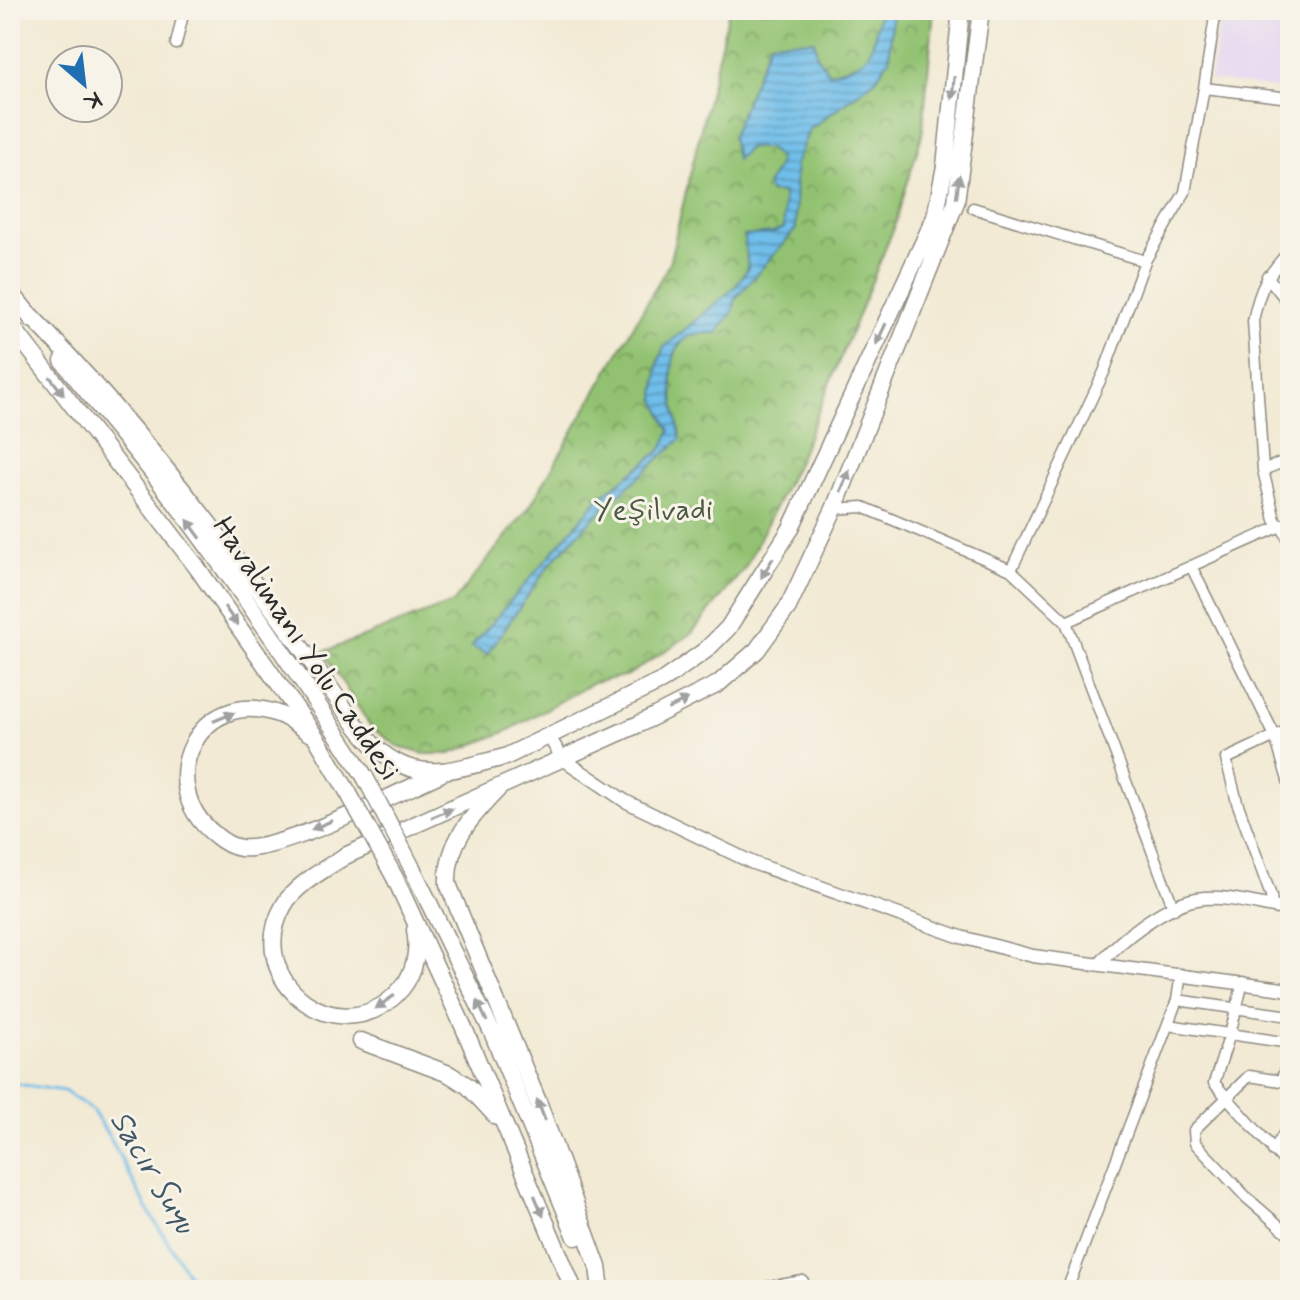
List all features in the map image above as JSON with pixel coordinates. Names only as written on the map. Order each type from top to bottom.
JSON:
[{"type":"main road","points":[[317,739],[278,714],[256,709],[216,718],[197,736],[185,760],[184,778],[196,814],[207,829],[221,840],[241,848],[281,842],[445,772],[505,757],[549,737],[662,681],[706,650],[728,628],[790,530],[935,217],[945,166],[961,10]]},
{"type":"main road","points":[[410,909],[417,941],[414,964],[406,983],[393,999],[370,1012],[339,1017],[322,1013],[306,1004],[282,981],[275,959],[274,935],[284,904],[312,877],[345,856],[639,724],[718,684],[757,650],[788,607],[834,509],[956,202],[981,10]]},
{"type":"main road","name":"Havalimanı Yolu Caddesi","points":[[10,291],[176,504],[303,681],[365,777],[492,1032],[599,1290]]},
{"type":"main road","points":[[27,312],[88,374],[161,462],[378,750],[418,771],[445,772]]},
{"type":"main road","name":"Havalimanı Yolu Caddesi","points":[[10,324],[196,566],[317,739],[410,909],[507,1127],[574,1290]]},
{"type":"main road","points":[[498,789],[462,830],[451,851],[448,884],[539,1104],[598,1267],[599,1290]]},
{"type":"main road","points":[[361,1041],[449,1074],[468,1086],[507,1127]]},
{"type":"street","points":[[176,44],[184,10]]},
{"type":"street","points":[[1011,570],[1104,372],[1145,261],[1185,192],[1216,10]]},
{"type":"street","points":[[1204,88],[1290,98]]},
{"type":"street","points":[[973,208],[1145,261]]},
{"type":"street","points":[[1285,524],[1275,520],[1263,470],[1253,321],[1257,300],[1267,276],[1290,250]]},
{"type":"street","points":[[1267,276],[1290,305]]},
{"type":"street","points":[[1263,470],[1290,459]]},
{"type":"street","points":[[834,509],[863,507],[1011,570],[1066,622],[1174,909]]},
{"type":"street","points":[[1066,622],[1285,524]]},
{"type":"street","points":[[1285,524],[1290,545]]},
{"type":"street","points":[[1191,566],[1275,736],[1290,787]]},
{"type":"street","points":[[1272,907],[1226,759],[1290,729]]},
{"type":"street","points":[[549,737],[563,759],[625,801],[753,863],[961,937],[1033,956],[1290,990]]},
{"type":"street","points":[[1100,964],[1118,945],[1157,916],[1197,899],[1221,899],[1290,910]]},
{"type":"street","points":[[1067,1290],[1168,1025],[1177,1000],[1181,974]]},
{"type":"street","points":[[1243,982],[1214,1083],[1290,1168]]},
{"type":"street","points":[[1177,1000],[1290,1016]]},
{"type":"street","points":[[1168,1025],[1290,1043]]},
{"type":"street","points":[[1290,1056],[1286,1084],[1249,1076],[1194,1130],[1195,1143],[1247,1198],[1290,1235]]},
{"type":"street","points":[[1273,1151],[1290,1124]]},
{"type":"street","points":[[750,1290],[803,1281],[804,1290]]},
{"type":"shaded area","points":[[1222,10],[1290,10],[1290,90],[1210,80]]},
{"type":"green space","name":"Yeşilvadi","points":[[729,10],[934,10],[922,135],[893,230],[798,461],[745,568],[691,634],[628,675],[593,683],[507,731],[450,754],[425,754],[399,747],[371,727],[323,652],[453,603],[531,505],[669,264]]},
{"type":"water","points":[[880,10],[893,10],[889,59],[876,79],[809,130],[795,165],[796,229],[735,299],[734,310],[717,333],[692,335],[682,342],[675,353],[673,398],[681,439],[591,520],[550,564],[487,654],[471,647],[599,498],[662,449],[670,431],[655,398],[658,363],[664,347],[735,287],[748,268],[744,236],[773,233],[784,228],[783,193],[769,192],[767,185],[779,159],[769,148],[748,148],[736,160],[732,136],[770,42],[814,40],[817,56],[829,73],[855,64],[868,54]]},
{"type":"waterway","name":"Sacır Suyu","points":[[10,1083],[64,1091],[92,1110],[152,1217],[198,1290]]}]
